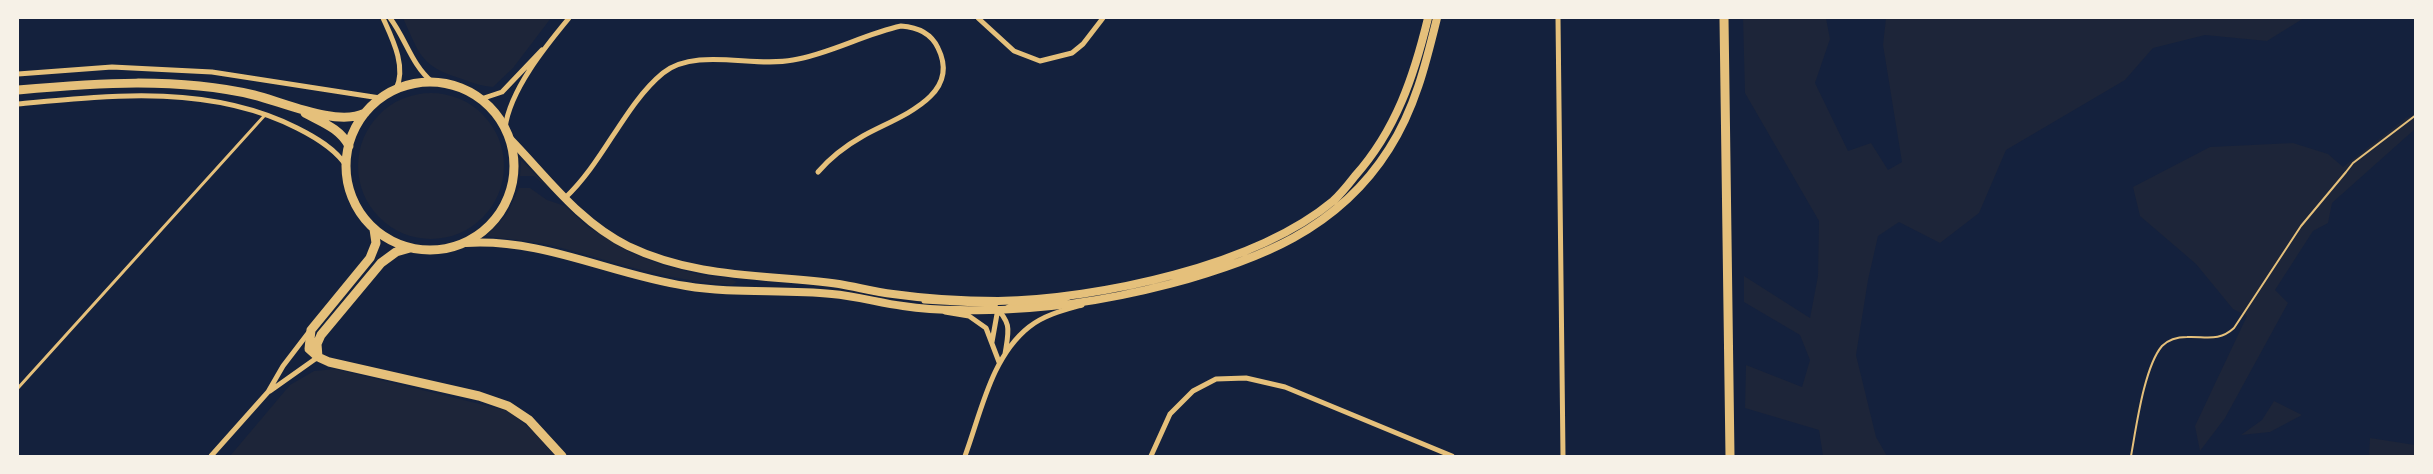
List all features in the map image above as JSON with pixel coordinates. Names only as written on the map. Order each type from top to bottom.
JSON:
[{"type":"main road","points":[[1724,18],[1729,455]]},
{"type":"main road","points":[[432,82],[458,87],[481,99],[493,110],[506,128],[515,166],[514,180],[506,205],[486,229],[466,243],[438,250],[412,248],[383,237],[374,229],[355,205],[349,190],[347,167],[349,146],[356,126],[380,98],[410,84],[432,82]]},
{"type":"main road","points":[[18,90],[130,83],[190,84],[255,96],[296,108],[342,116],[358,116],[366,113]]},
{"type":"main road","points":[[296,108],[335,129],[345,138],[349,146]]},
{"type":"main road","points":[[374,229],[376,243],[370,258],[311,330],[309,349],[318,357],[329,362],[479,396],[508,406],[529,420],[562,456]]},
{"type":"main road","points":[[318,357],[317,344],[321,335],[381,263],[396,252],[412,248]]},
{"type":"street","points":[[383,18],[399,61],[399,82],[396,89]]},
{"type":"street","points":[[390,18],[397,26],[414,62],[432,82]]},
{"type":"street","points":[[506,128],[510,105],[547,45],[569,18]]},
{"type":"street","points":[[978,18],[1014,51],[1040,61],[1072,53],[1083,44],[1103,18]]},
{"type":"street","points":[[1275,240],[1335,200],[1376,151],[1391,128],[1402,105],[1428,18]]},
{"type":"street","points":[[1424,68],[1422,59],[1425,49],[1423,39],[1430,30],[1433,18]]},
{"type":"street","points":[[929,309],[1001,310],[1052,308],[1090,302],[1138,292],[1213,272],[1258,257],[1300,235],[1346,200],[1389,150],[1410,109],[1424,68],[1437,18]]},
{"type":"street","points":[[1558,18],[1563,456]]},
{"type":"street","points":[[565,198],[596,162],[651,84],[673,66],[695,61],[792,61],[901,26],[912,27],[926,33],[936,43],[944,68],[936,90],[920,107],[852,143],[818,172]]},
{"type":"street","points":[[481,99],[502,92],[521,69],[547,45]]},
{"type":"street","points":[[18,74],[112,66],[212,72],[380,98]]},
{"type":"street","points":[[1410,83],[1415,84],[1420,71],[1424,68]]},
{"type":"street","points":[[18,104],[84,98],[142,96],[188,97],[229,103],[266,114],[305,132],[338,155],[347,167]]},
{"type":"street","points":[[1398,133],[1397,127],[1403,115],[1402,105]]},
{"type":"street","points":[[1376,151],[1384,146],[1392,134],[1398,133]]},
{"type":"street","points":[[510,139],[587,221],[626,245],[666,262],[708,272],[836,284],[908,296],[998,301],[1071,295],[1137,283],[1177,273],[1260,246]]},
{"type":"street","points":[[1356,190],[1358,181],[1372,165],[1376,151]]},
{"type":"street","points":[[1138,292],[1145,286],[1201,270],[1296,233],[1338,202],[1346,200]]},
{"type":"street","points":[[466,243],[507,243],[554,252],[665,283],[698,288],[834,294],[969,316],[986,328],[999,362]]},
{"type":"street","points":[[834,294],[836,284]]},
{"type":"street","points":[[992,342],[997,314],[1001,310],[1012,305],[1062,301],[1071,295]]},
{"type":"street","points":[[908,296],[920,301],[994,305],[1006,317],[1008,332],[1005,354]]},
{"type":"street","points":[[965,456],[999,362],[1005,354],[1029,327],[1052,314],[1090,302]]},
{"type":"street","points":[[210,456],[268,392],[283,366],[311,330]]},
{"type":"street","points":[[268,392],[318,357]]},
{"type":"street","points":[[1151,456],[1170,414],[1193,391],[1216,379],[1246,378],[1286,387],[1452,456]]},
{"type":"lane","points":[[18,388],[266,114]]},
{"type":"path","points":[[2131,456],[2147,379],[2151,366],[2163,346],[2176,338],[2216,338],[2227,335],[2234,328],[2301,226],[2353,163],[2416,115]]},
{"type":"shaded area","points":[[403,18],[551,18],[513,68],[493,87],[477,84],[448,74],[429,64],[418,50]]},
{"type":"shaded area","points":[[1743,18],[1826,18],[1830,39],[1815,83],[1848,151],[1871,143],[1888,170],[1902,162],[1883,45],[1886,18],[2304,18],[2267,41],[2205,35],[2153,48],[2125,80],[2006,150],[1979,213],[1940,243],[1899,222],[1878,236],[1868,280],[1856,355],[1876,437],[1887,456],[1823,456],[1819,430],[1745,408],[1746,365],[1802,387],[1810,360],[1800,335],[1744,302],[1744,276],[1810,318],[1818,276],[1819,221],[1745,93]]},
{"type":"shaded area","points":[[431,93],[459,98],[483,114],[499,138],[504,166],[499,194],[483,218],[459,234],[431,239],[403,234],[379,218],[363,194],[358,166],[363,138],[379,114],[403,98]]},
{"type":"shaded area","points":[[2415,115],[2415,129],[2332,203],[2328,223],[2313,231],[2275,290],[2288,303],[2225,418],[2200,451],[2195,426],[2247,316],[2233,309],[2196,264],[2140,216],[2133,187],[2210,147],[2293,143],[2328,154],[2343,167],[2406,118]]},
{"type":"shaded area","points":[[521,160],[555,194],[534,176],[520,176]]},
{"type":"shaded area","points":[[519,188],[530,188],[547,200],[565,206],[588,227],[629,252],[662,265],[701,275],[729,278],[737,282],[732,285],[689,280],[649,272],[559,247],[486,236],[507,214]]},
{"type":"shaded area","points":[[335,369],[509,411],[536,434],[555,456],[230,456],[290,385],[314,371]]},
{"type":"shaded area","points":[[2274,401],[2302,415],[2270,432],[2241,435],[2262,420]]},
{"type":"shaded area","points":[[2370,438],[2415,445],[2415,456],[2369,456]]}]
